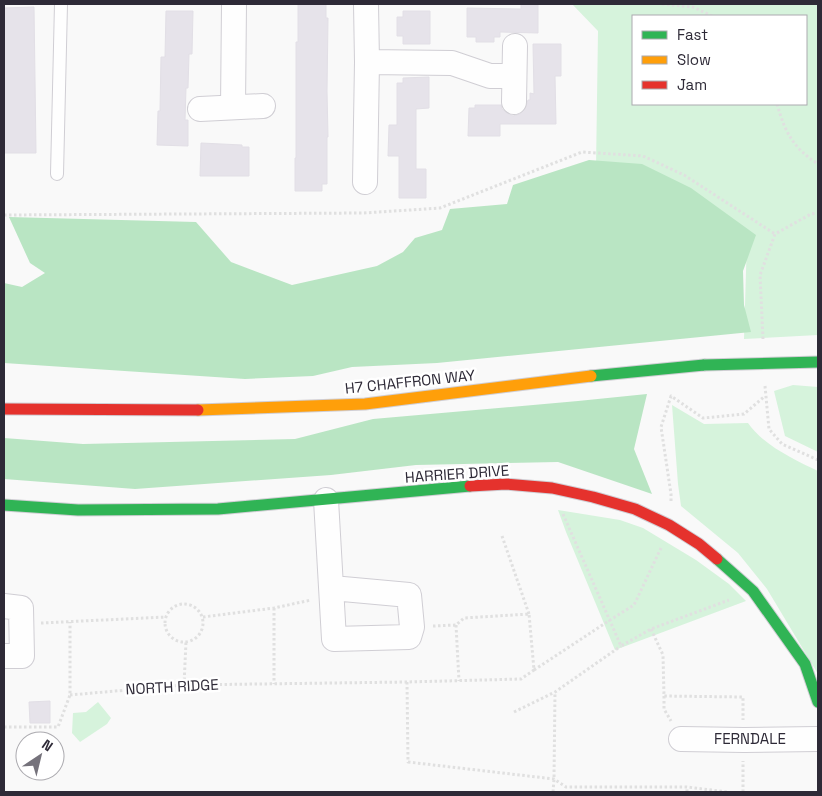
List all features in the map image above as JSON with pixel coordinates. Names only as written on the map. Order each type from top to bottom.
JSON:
[{"type":"street","points":[[233,107],[234,4]]},
{"type":"street","points":[[365,182],[366,4]]},
{"type":"street","points":[[514,102],[515,46]]},
{"type":"street","points":[[367,62],[452,63],[490,76],[513,76]]},
{"type":"street","points":[[200,109],[263,106]]},
{"type":"street","name":"H7 CHAFFRON WAY","points":[[4,409],[182,411],[365,404],[577,377],[704,366],[818,362]]},
{"type":"street","name":"HARRIER DRIVE","points":[[4,505],[78,510],[218,509],[506,484],[552,488],[593,497],[635,509],[670,525],[699,544],[735,574],[753,591],[805,664],[818,702]]},
{"type":"street","points":[[326,500],[334,639],[409,637],[412,627],[410,595],[332,592]]},
{"type":"street","points":[[4,606],[21,608],[22,656],[4,656]]},
{"type":"street","name":"FERNDALE","points":[[681,739],[818,739]]},
{"type":"lane","points":[[57,174],[61,4]]},
{"type":"path","points":[[662,4],[693,5],[710,15]]},
{"type":"path","points":[[777,105],[782,121],[792,142],[818,164]]},
{"type":"path","points":[[4,215],[364,213],[440,208],[582,152],[642,156],[684,176],[775,234],[811,214],[818,213]]},
{"type":"path","points":[[670,525],[671,494],[660,427],[671,396],[703,418],[744,414],[765,396]]},
{"type":"path","points":[[552,488],[620,646]]},
{"type":"path","name":"NORTH RIDGE","points":[[70,694],[184,685],[521,679],[634,605],[670,525]]},
{"type":"path","points":[[502,536],[529,614],[534,670]]},
{"type":"path","points":[[514,712],[555,692],[620,646],[651,629],[753,591]]},
{"type":"path","points":[[203,617],[274,608],[332,592]]},
{"type":"path","points":[[184,604],[196,608],[203,617],[203,627],[199,636],[194,640],[178,642],[170,636],[165,628],[166,618],[175,606],[184,604]]},
{"type":"path","points":[[274,608],[274,684]]},
{"type":"path","points":[[412,627],[456,625],[464,618],[529,614]]},
{"type":"path","points":[[21,624],[166,618]]},
{"type":"path","points":[[4,727],[58,727],[70,694],[70,622]]},
{"type":"path","points":[[456,625],[459,680]]},
{"type":"path","points":[[651,629],[663,655],[664,696],[743,697],[743,792]]},
{"type":"path","points":[[184,685],[186,642]]},
{"type":"path","points":[[407,682],[408,762],[554,779],[566,787],[687,787],[727,792]]},
{"type":"path","points":[[553,792],[555,692]]},
{"type":"path","points":[[687,787],[687,792]]},
{"type":"green space","points":[[572,4],[818,4],[818,335],[744,339],[747,238],[596,168],[598,31]]},
{"type":"green space","points":[[589,160],[642,164],[691,188],[756,235],[743,271],[744,305],[751,332],[437,363],[352,367],[313,376],[245,379],[4,363],[4,283],[22,287],[45,273],[30,263],[9,217],[196,222],[231,262],[292,285],[377,266],[403,252],[415,238],[442,230],[450,209],[507,204],[513,185]]},
{"type":"green space","points":[[793,385],[818,387],[818,452],[785,436],[774,391]]},
{"type":"green space","points":[[647,394],[634,449],[652,494],[558,462],[416,465],[331,475],[135,489],[4,479],[4,438],[83,444],[295,439],[373,419]]},
{"type":"green space","points":[[672,405],[704,424],[748,423],[754,431],[771,445],[818,471],[818,674],[767,589],[738,553],[681,506]]},
{"type":"green space","points":[[558,510],[620,520],[643,528],[696,560],[729,584],[746,601],[615,650]]},
{"type":"green space","points":[[98,702],[111,718],[107,724],[80,742],[72,733],[73,713],[86,712]]},
{"type":"building","points":[[298,4],[326,4],[326,18],[328,18],[327,184],[322,184],[322,191],[295,191]]},
{"type":"building","points":[[521,4],[538,5],[538,33],[500,32],[500,37],[494,37],[494,42],[476,42],[476,37],[467,37],[467,8],[521,9]]},
{"type":"building","points":[[34,7],[36,153],[4,153],[4,8]]},
{"type":"building","points":[[166,11],[193,11],[192,54],[189,54],[188,88],[186,88],[185,120],[188,120],[188,146],[157,145],[161,57],[165,57]]},
{"type":"building","points":[[403,11],[430,11],[430,44],[403,44],[403,36],[397,36],[397,17],[403,17]]},
{"type":"building","points":[[533,44],[561,44],[561,76],[555,76],[556,124],[500,124],[500,136],[468,136],[469,108],[475,108],[475,105],[501,105],[502,109],[513,116],[520,114],[525,109],[528,100],[530,100],[530,93],[534,94]]},
{"type":"building","points":[[429,77],[429,108],[416,109],[416,169],[426,169],[426,198],[399,198],[399,156],[388,156],[389,125],[397,125],[397,83],[403,83],[403,78]]},
{"type":"building","points":[[201,143],[249,147],[249,176],[200,176]]},
{"type":"building","points":[[50,701],[50,723],[30,723],[29,702]]},
{"type":"traffic: fast","points":[[704,365],[818,362]]},
{"type":"traffic: fast","points":[[591,376],[704,365]]},
{"type":"traffic: fast","points":[[4,505],[78,510],[218,509],[470,486]]},
{"type":"traffic: fast","points":[[717,559],[753,591],[805,664],[818,702]]},
{"type":"traffic: slow","points":[[198,410],[365,404],[591,376]]},
{"type":"traffic: jam","points":[[4,409],[198,410]]},
{"type":"traffic: jam","points":[[470,486],[506,484],[552,488],[635,509],[669,525],[699,544],[717,559]]}]
